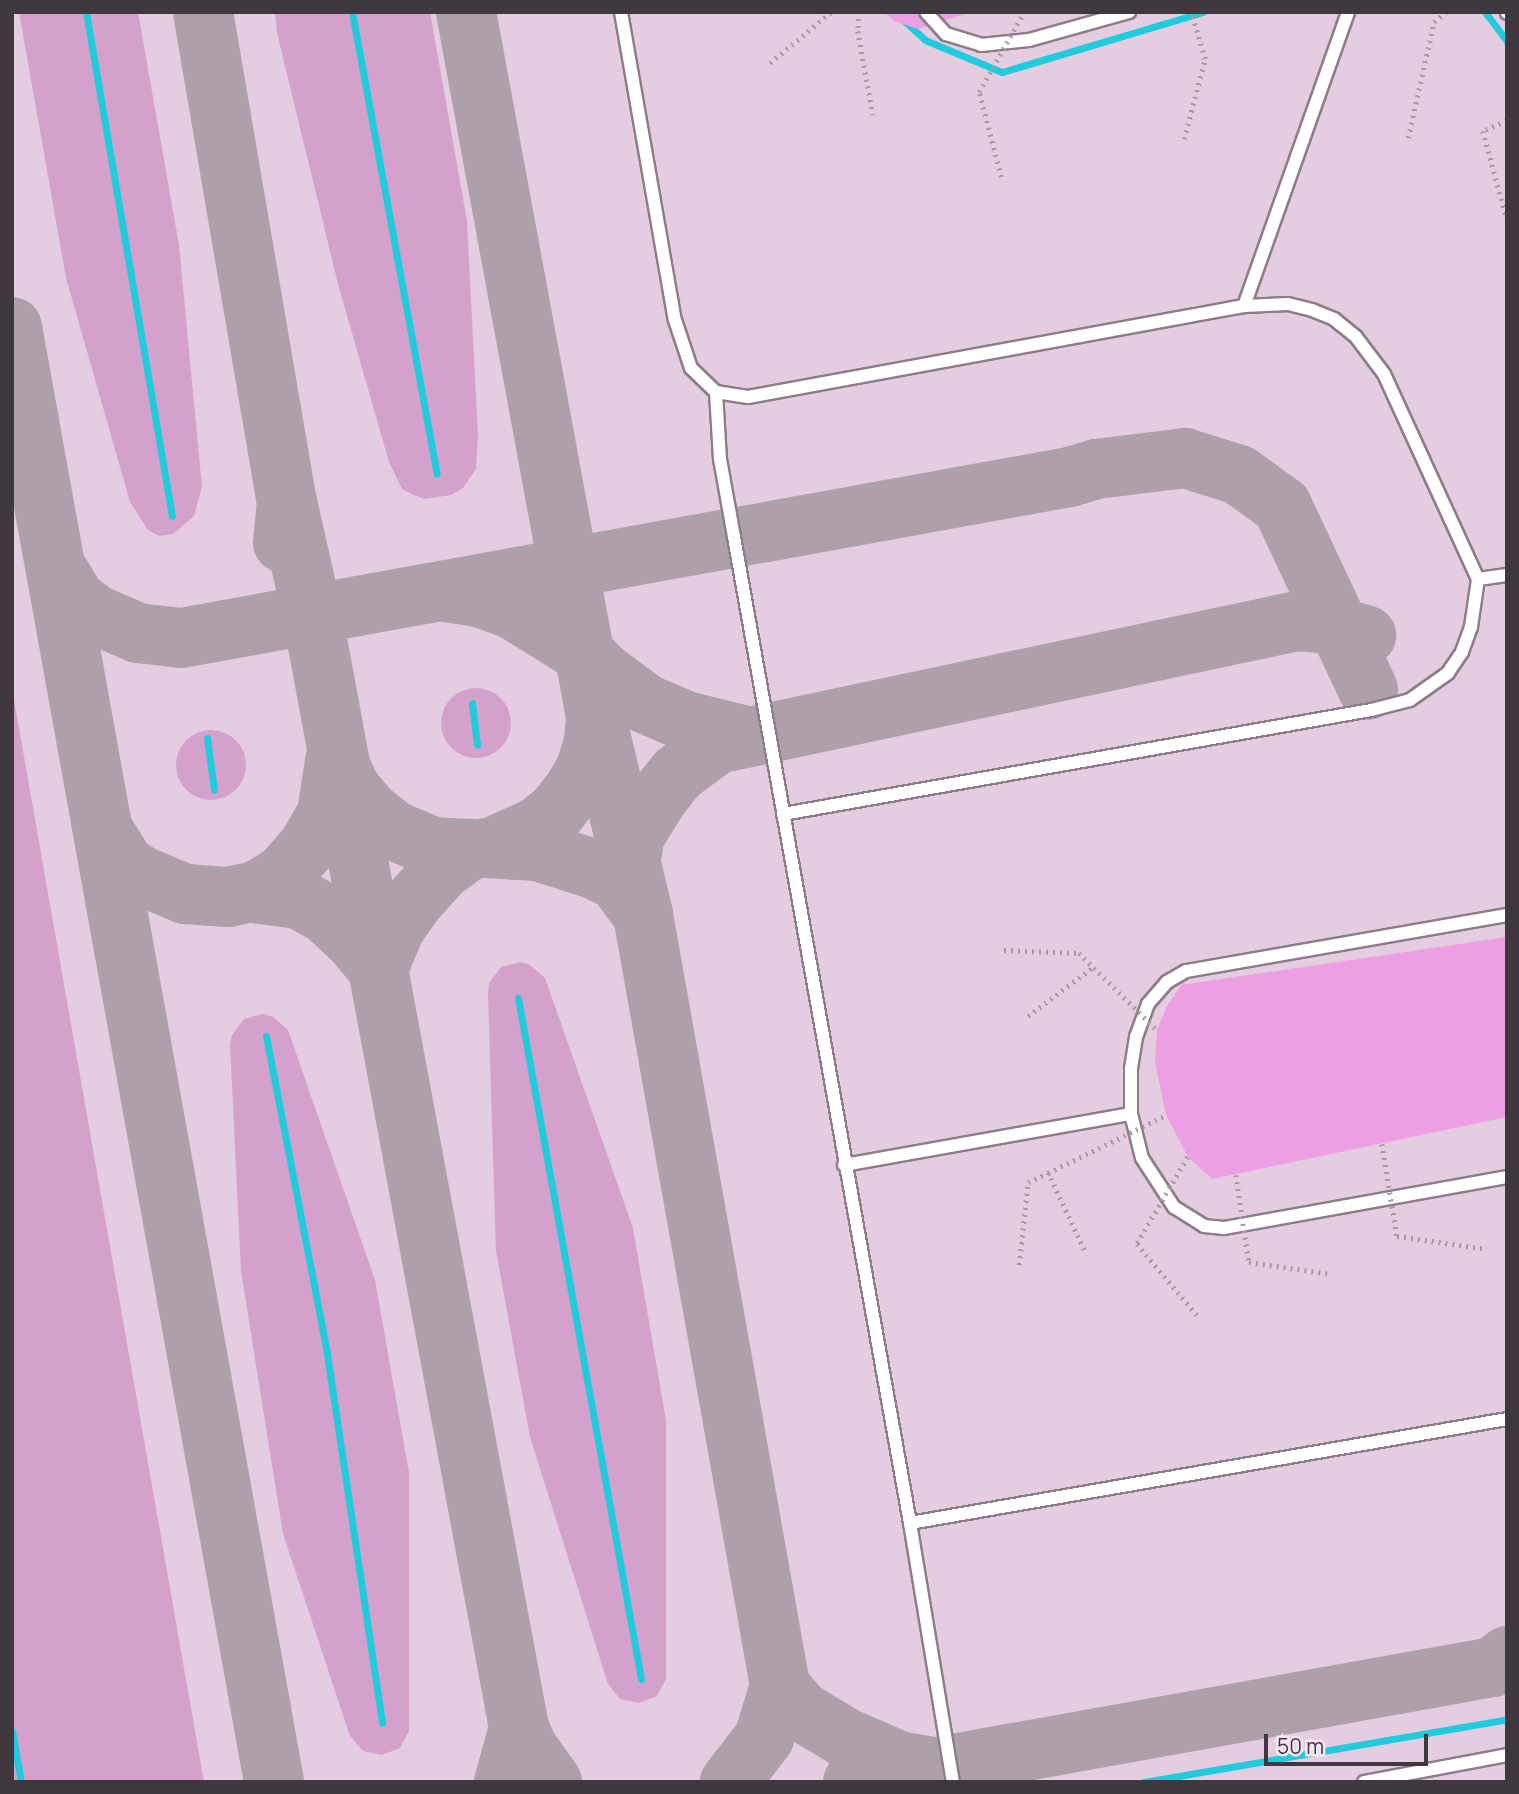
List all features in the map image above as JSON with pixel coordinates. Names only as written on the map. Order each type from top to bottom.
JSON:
[{"type":"lane","points":[[621,12],[675,320],[691,368],[716,392],[748,397],[1244,306],[1288,304],[1334,319],[1370,352],[1384,374],[1478,579],[1474,614],[1462,652],[1448,673],[1410,700],[1371,710],[783,814]]},
{"type":"lane","points":[[926,12],[946,34],[981,45],[1029,40],[1129,12]]},
{"type":"lane","points":[[1244,306],[1348,12]]},
{"type":"lane","points":[[716,392],[720,458],[910,1523],[953,1782]]},
{"type":"lane","points":[[1478,579],[1507,575]]},
{"type":"lane","points":[[1507,915],[1186,971],[1167,982],[1149,1004],[1136,1037],[1131,1069],[1132,1114],[1142,1158],[1157,1185],[1174,1207],[1204,1226],[1224,1228],[1507,1177]]},
{"type":"lane","points":[[844,1165],[1132,1114]]},
{"type":"lane","points":[[910,1523],[1507,1419]]},
{"type":"lane","points":[[1364,1782],[1507,1755]]},
{"type":"path","points":[[770,63],[831,12]]},
{"type":"path","points":[[859,12],[858,31],[873,115]]},
{"type":"path","points":[[1001,177],[979,92],[1024,12]]},
{"type":"path","points":[[1184,139],[1205,59],[1191,12]]},
{"type":"path","points":[[1408,138],[1434,22],[1446,12]]},
{"type":"path","points":[[1507,121],[1483,131],[1507,220]]},
{"type":"path","points":[[1004,950],[1079,953],[1157,1030]]},
{"type":"path","points":[[1028,1016],[1093,967]]},
{"type":"path","points":[[1019,1265],[1028,1182],[1166,1115]]},
{"type":"path","points":[[1382,1144],[1397,1236],[1487,1249]]},
{"type":"path","points":[[1188,1157],[1137,1244],[1197,1315]]},
{"type":"path","points":[[1048,1173],[1084,1250]]},
{"type":"path","points":[[1236,1175],[1249,1262],[1331,1274]]},
{"type":"shaded area","points":[[12,12],[1507,12],[1507,1782],[12,1782]]},
{"type":"shaded area","points":[[19,12],[138,12],[179,245],[202,487],[194,516],[173,534],[159,536],[148,530],[130,502],[66,278]]},
{"type":"shaded area","points":[[275,12],[430,12],[467,221],[478,436],[476,469],[463,488],[451,495],[424,499],[402,489],[389,462],[338,284],[277,33]]},
{"type":"shaded area","points":[[12,688],[204,1782],[12,1782]]},
{"type":"shaded area","points":[[476,688],[495,694],[505,704],[511,723],[505,742],[495,752],[476,758],[457,752],[447,742],[441,723],[447,704],[457,694]]},
{"type":"shaded area","points":[[211,730],[230,736],[240,746],[246,765],[240,784],[230,794],[211,800],[192,794],[182,784],[176,765],[182,746],[192,736]]},
{"type":"shaded area","points":[[521,962],[530,965],[545,978],[633,1228],[666,1421],[666,1679],[657,1696],[639,1703],[620,1699],[608,1684],[530,1437],[496,1251],[488,993],[489,983],[501,967]]},
{"type":"shaded area","points":[[263,1014],[273,1017],[288,1030],[375,1280],[409,1473],[409,1731],[400,1748],[382,1755],[363,1751],[350,1736],[283,1534],[241,1271],[230,1045],[232,1035],[244,1019]]},
{"type":"building","points":[[884,12],[968,13],[918,29],[894,21]]},
{"type":"building","points":[[1507,937],[1507,1117],[1212,1179],[1188,1157],[1166,1115],[1155,1062],[1157,1030],[1167,1006],[1181,985]]},
{"type":"waterway","points":[[86,12],[172,516]]},
{"type":"waterway","points":[[352,12],[437,473]]},
{"type":"waterway","points":[[902,19],[925,40],[1002,72],[1203,12]]},
{"type":"waterway","points":[[1485,12],[1507,41]]},
{"type":"waterway","points":[[472,703],[477,745]]},
{"type":"waterway","points":[[207,738],[214,790]]},
{"type":"waterway","points":[[518,998],[641,1679]]},
{"type":"waterway","points":[[266,1036],[327,1354],[382,1723]]},
{"type":"waterway","points":[[1144,1782],[1507,1719]]},
{"type":"waterway","points":[[12,1731],[21,1782]]},
{"type":"taxiway","points":[[203,12],[287,502],[283,543]]},
{"type":"taxiway","points":[[466,12],[596,717],[594,742],[586,768],[575,788],[556,812],[537,827],[493,847]]},
{"type":"taxiway","points":[[12,327],[274,1782]]},
{"type":"taxiway","points":[[59,572],[76,600],[96,615],[138,633],[181,638],[1070,477],[1096,469],[1185,458],[1239,475],[1282,506],[1368,690]]},
{"type":"taxiway","points":[[287,502],[312,613],[519,1728],[504,1782]]},
{"type":"taxiway","points":[[446,592],[479,597],[512,609],[585,654],[604,673],[646,704],[686,721],[750,737]]},
{"type":"taxiway","points":[[630,865],[635,835],[660,795],[678,773],[717,744],[1297,621],[1329,624],[1366,635]]},
{"type":"taxiway","points":[[596,717],[643,915],[780,1686],[764,1738],[730,1782]]},
{"type":"taxiway","points":[[253,893],[283,875],[309,845],[327,814],[335,761]]},
{"type":"taxiway","points":[[343,772],[350,788],[369,811],[393,830],[433,847],[471,849]]},
{"type":"taxiway","points":[[105,833],[126,866],[142,876],[185,894],[228,897],[291,884]]},
{"type":"taxiway","points":[[485,848],[537,851],[594,869],[617,880],[643,915]]},
{"type":"taxiway","points":[[253,893],[299,899],[326,914],[354,940],[378,969],[395,928],[414,901],[442,870],[471,849]]},
{"type":"taxiway","points":[[853,1782],[1493,1667],[1507,1656]]},
{"type":"taxiway","points":[[780,1686],[801,1711],[846,1738],[899,1761],[926,1766]]},
{"type":"taxiway","points":[[519,1728],[527,1747],[552,1782]]}]
